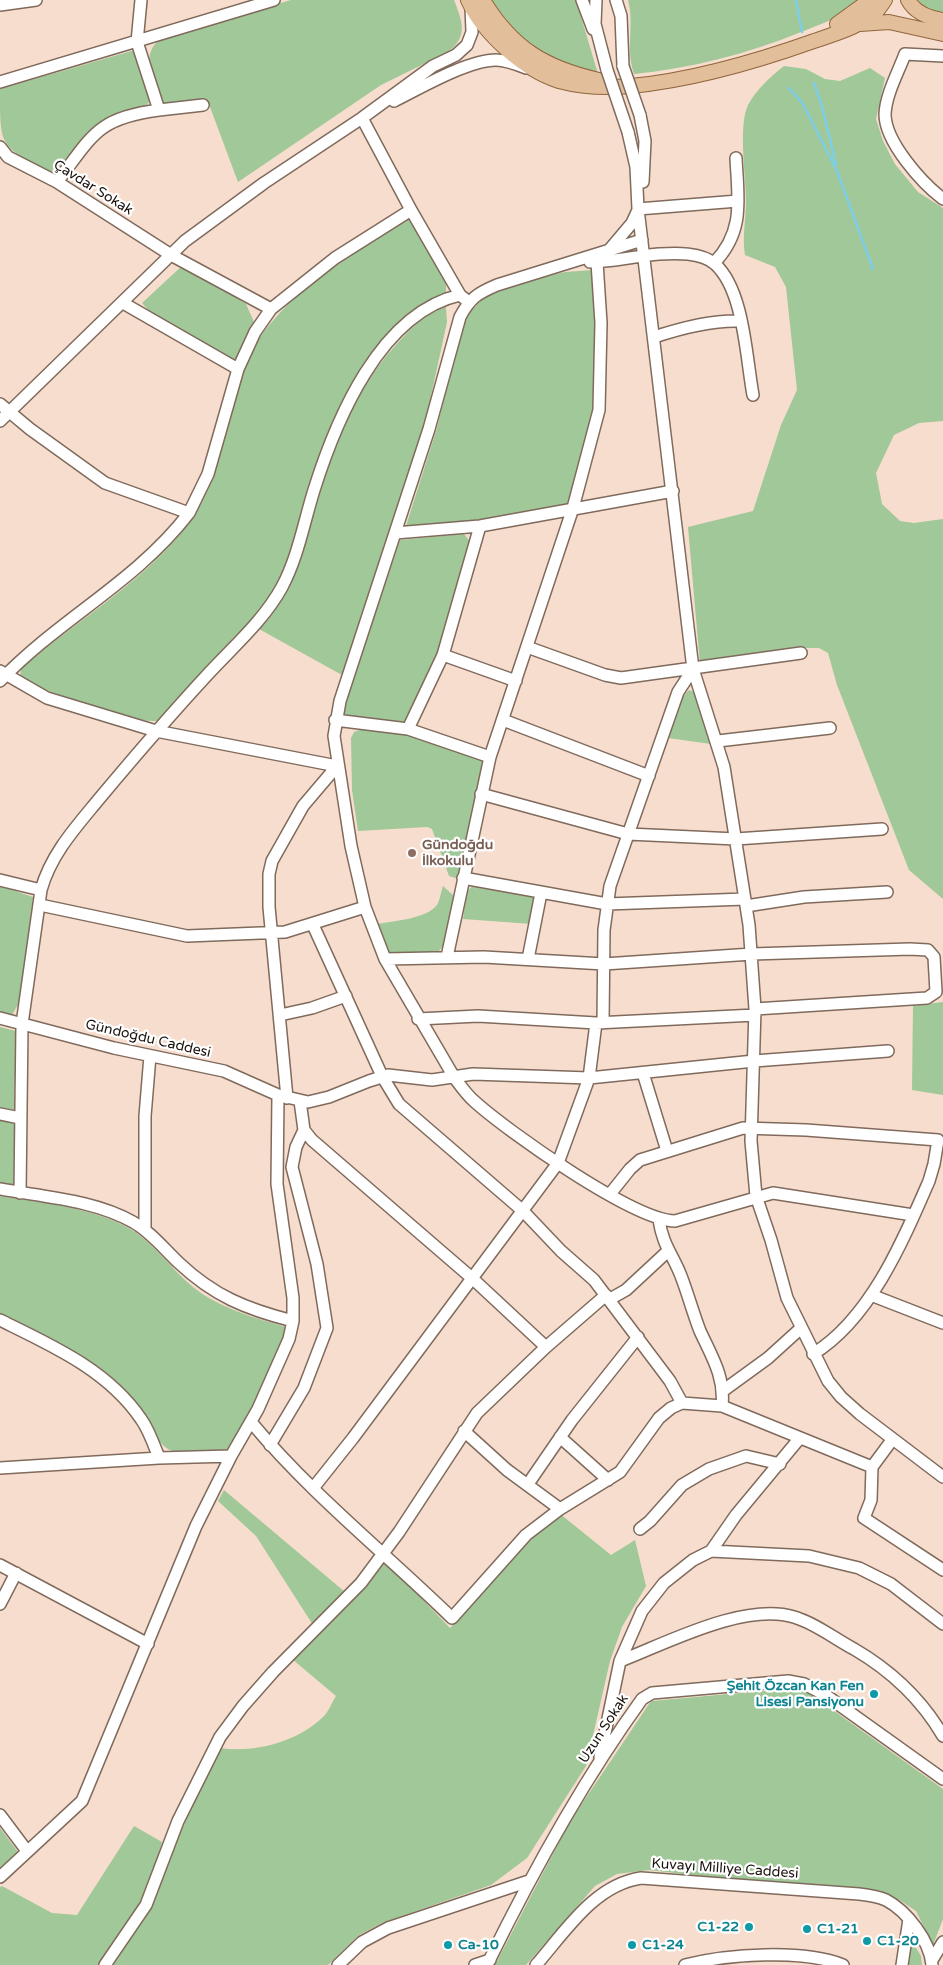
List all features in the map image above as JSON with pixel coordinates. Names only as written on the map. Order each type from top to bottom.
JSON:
[{"type":"main road","points":[[807,44],[856,12],[870,0]]},
{"type":"main road","points":[[474,2],[483,26],[502,45],[539,72],[560,81],[580,85],[629,86],[711,73],[770,57],[854,25],[876,12],[885,0]]},
{"type":"main road","points":[[908,0],[916,10],[924,15],[943,20]]},
{"type":"main road","points":[[474,2],[518,45],[541,61],[561,70],[629,86]]},
{"type":"main road","points":[[854,25],[889,22],[943,34]]},
{"type":"street","points":[[0,5],[36,0]]},
{"type":"street","points":[[141,0],[137,42],[159,110]]},
{"type":"street","points":[[0,82],[274,0]]},
{"type":"street","points":[[582,0],[602,52]]},
{"type":"street","points":[[596,0],[595,24],[607,70],[628,132],[636,167],[638,209],[694,668],[718,741],[726,776],[752,954],[755,1012],[752,1165],[756,1196],[771,1240],[787,1298],[800,1328],[828,1381],[841,1397],[892,1440],[943,1477]]},
{"type":"street","points":[[608,250],[632,223],[638,209],[645,152],[640,115],[623,66],[621,16],[616,0]]},
{"type":"street","points":[[621,44],[626,19],[624,0]]},
{"type":"street","points":[[0,421],[123,304],[185,241],[264,183],[362,118],[433,66],[456,55],[467,45],[472,32],[474,2]]},
{"type":"street","points":[[943,56],[905,54],[888,99],[885,115],[891,133],[908,164],[923,183],[943,199]]},
{"type":"street","points":[[362,118],[433,82],[476,63],[495,60],[510,62],[539,72]]},
{"type":"street","points":[[57,182],[93,135],[105,124],[120,117],[203,105]]},
{"type":"street","points":[[362,118],[411,210],[464,298],[429,429],[353,657],[335,720],[334,736],[337,766],[351,846],[365,907],[385,959],[418,1019],[454,1077],[483,1108],[558,1163],[640,1212],[659,1220],[683,1220],[756,1196],[779,1193],[913,1215]]},
{"type":"street","name":"Çavdar Sokak","points":[[0,147],[8,156],[57,182],[171,254],[270,309]]},
{"type":"street","points":[[714,263],[732,239],[738,202],[736,158]]},
{"type":"street","points":[[638,209],[738,202]]},
{"type":"street","points":[[337,766],[156,731],[47,698],[2,676],[56,631],[140,567],[170,537],[189,513],[208,474],[238,369],[255,332],[270,309],[335,258],[411,210]]},
{"type":"street","points":[[20,1193],[22,1024],[41,890],[46,870],[69,835],[156,731],[270,606],[293,562],[332,439],[345,410],[374,361],[411,320],[427,308],[477,295],[497,285],[564,262],[642,240]]},
{"type":"street","points":[[564,262],[597,262],[644,256],[686,254],[714,263],[733,291],[752,395]]},
{"type":"street","points":[[447,957],[490,757],[573,508],[599,410],[601,323],[597,262]]},
{"type":"street","points":[[123,304],[238,369]]},
{"type":"street","points":[[654,338],[690,327],[728,320],[740,321]]},
{"type":"street","points":[[0,404],[105,482],[189,513]]},
{"type":"street","points":[[395,533],[480,526],[673,491]]},
{"type":"street","points":[[408,729],[443,655],[480,526]]},
{"type":"street","points":[[527,647],[614,677],[631,677],[801,654]]},
{"type":"street","points":[[443,655],[516,681]]},
{"type":"street","points":[[314,1487],[473,1279],[558,1163],[589,1078],[600,1023],[607,904],[610,886],[678,692],[694,668]]},
{"type":"street","points":[[335,720],[408,729],[490,757]]},
{"type":"street","points":[[503,720],[649,776]]},
{"type":"street","points":[[718,741],[830,728]]},
{"type":"street","points":[[0,1877],[82,1801],[90,1785],[102,1748],[148,1644],[196,1526],[284,1355],[293,1321],[293,1298],[277,1184],[283,1096],[280,1015],[268,880],[272,861],[303,806],[337,766]]},
{"type":"street","points":[[481,794],[628,834],[736,838],[882,829]]},
{"type":"street","points":[[464,878],[607,904],[745,902],[887,892]]},
{"type":"street","points":[[0,880],[41,890]]},
{"type":"street","points":[[528,958],[541,893]]},
{"type":"street","points":[[40,905],[174,935],[272,934],[313,925],[365,907]]},
{"type":"street","points":[[313,925],[382,1076],[399,1104],[522,1211],[608,1297],[670,1381],[682,1403]]},
{"type":"street","points":[[385,959],[447,957],[528,958],[604,964],[752,954],[923,949],[932,953],[935,963],[936,992],[927,998],[600,1023],[478,1016],[418,1019]]},
{"type":"street","points":[[280,1015],[312,1008],[346,996]]},
{"type":"street","name":"Gündoğdu Caddesi","points":[[0,1018],[150,1056],[224,1071],[283,1096],[300,1101]]},
{"type":"street","points":[[546,1347],[473,1279],[312,1140],[304,1130],[300,1101],[318,1100],[382,1076],[398,1075],[432,1080],[473,1074],[589,1078],[754,1061],[888,1051]]},
{"type":"street","points":[[145,1229],[145,1116],[150,1056]]},
{"type":"street","points":[[644,1073],[667,1151]]},
{"type":"street","points":[[0,1114],[20,1118]]},
{"type":"street","points":[[610,1194],[635,1164],[667,1151],[726,1132],[752,1128],[938,1140],[932,1172],[913,1215],[871,1295],[839,1334],[813,1354]]},
{"type":"street","points":[[270,1445],[308,1380],[327,1328],[320,1278],[292,1167],[296,1147],[304,1130]]},
{"type":"street","points":[[0,1189],[103,1210],[118,1215],[145,1229],[186,1269],[218,1294],[258,1312],[293,1321]]},
{"type":"street","points":[[659,1220],[664,1243],[681,1276],[699,1328],[719,1370],[724,1390],[722,1406]]},
{"type":"street","points":[[105,1965],[146,1905],[178,1821],[220,1737],[243,1706],[348,1597],[384,1554],[464,1431],[487,1402],[546,1347],[608,1297],[626,1290],[668,1251]]},
{"type":"street","points":[[871,1295],[943,1323]]},
{"type":"street","points":[[0,1320],[65,1351],[100,1377],[128,1403],[142,1420],[159,1458]]},
{"type":"street","points":[[724,1390],[768,1358],[800,1328]]},
{"type":"street","points":[[528,1484],[560,1437],[638,1338]]},
{"type":"street","points":[[251,1422],[270,1445],[314,1487],[348,1524],[384,1554],[452,1618],[526,1535],[560,1509],[608,1480],[625,1466],[659,1418],[671,1408],[682,1403],[722,1406],[872,1467]]},
{"type":"street","points":[[464,1431],[494,1459],[560,1509]]},
{"type":"street","points":[[560,1437],[608,1480]]},
{"type":"street","points":[[600,1761],[620,1661],[636,1622],[654,1593],[693,1560],[711,1550],[736,1515],[800,1439]]},
{"type":"street","points":[[892,1440],[872,1467],[871,1500],[864,1518],[943,1570]]},
{"type":"street","points":[[0,1468],[159,1458],[231,1456]]},
{"type":"street","points":[[640,1529],[650,1521],[682,1485],[708,1469],[746,1456],[780,1464]]},
{"type":"street","points":[[711,1550],[809,1556],[859,1568],[891,1584],[943,1624]]},
{"type":"street","points":[[0,1565],[148,1644]]},
{"type":"street","points":[[0,1604],[16,1573]]},
{"type":"street","points":[[620,1661],[717,1624],[757,1615],[787,1615],[803,1620],[879,1665],[914,1697],[943,1736]]},
{"type":"street","name":"Uzun Sokak","points":[[489,1963],[530,1881],[600,1761],[642,1699],[652,1693],[795,1682],[812,1687],[943,1779]]},
{"type":"street","points":[[0,1815],[27,1851]]},
{"type":"street","name":"Kuvayı Milliye Caddesi","points":[[536,1965],[590,1905],[615,1886],[640,1878],[869,1895],[886,1901],[908,1918],[921,1936],[932,1963]]},
{"type":"street","points":[[338,1965],[362,1942],[388,1928],[530,1881]]},
{"type":"street","points":[[902,1965],[908,1918]]},
{"type":"street","points":[[932,1963],[943,1942]]},
{"type":"street","points":[[686,1965],[723,1958],[770,1956],[809,1957],[843,1965]]},
{"type":"street","points":[[475,1965],[489,1963]]},
{"type":"green space","points":[[291,0],[454,0],[461,21],[461,34],[455,46],[448,52],[381,85],[238,182],[207,99],[163,104],[150,68],[151,50],[164,37]]},
{"type":"green space","points":[[491,0],[576,0],[598,74],[554,60],[525,43]]},
{"type":"green space","points":[[628,0],[861,0],[833,19],[760,47],[698,64],[634,74],[630,55],[631,19]]},
{"type":"green space","points":[[914,0],[943,0],[943,13],[924,10]]},
{"type":"green space","points":[[135,50],[150,100],[147,105],[100,123],[85,135],[55,172],[50,172],[21,156],[6,143],[1,124],[0,89]]},
{"type":"green space","points":[[784,66],[806,69],[825,79],[840,81],[870,68],[885,78],[876,119],[883,141],[895,164],[918,192],[943,208],[943,421],[919,423],[894,435],[876,473],[882,504],[900,521],[914,523],[943,519],[943,899],[909,870],[837,685],[828,653],[819,648],[803,648],[700,664],[688,527],[753,511],[781,425],[797,390],[786,287],[775,267],[745,255],[744,241],[746,201],[743,125],[745,114],[755,94]]},
{"type":"green space","points":[[405,218],[411,220],[446,282],[446,294],[425,303],[369,359],[277,588],[251,622],[236,635],[158,721],[126,717],[88,706],[20,677],[21,669],[154,562],[191,520],[210,484],[231,406],[244,367],[257,343],[273,321],[313,283]]},
{"type":"green space","points":[[183,265],[246,304],[254,322],[235,360],[149,311],[142,303]]},
{"type":"green space","points":[[593,270],[598,310],[595,410],[571,505],[470,521],[406,526],[437,428],[461,329],[472,310],[484,298],[518,283],[565,272]]},
{"type":"green space","points":[[446,307],[447,322],[426,419],[342,675],[259,629],[276,607],[288,582],[331,457],[364,387],[395,346],[412,328],[424,318]]},
{"type":"green space","points":[[464,534],[471,543],[439,654],[406,724],[341,715],[400,540]]},
{"type":"green space","points":[[689,690],[694,692],[711,744],[668,738],[681,699]]},
{"type":"green space","points":[[365,728],[412,734],[483,761],[459,879],[449,876],[432,829],[427,827],[358,831],[352,790],[351,738],[354,732]]},
{"type":"green space","points":[[474,885],[537,897],[532,924],[463,919],[467,891]]},
{"type":"green space","points":[[0,886],[33,897],[20,1001],[12,1015],[0,1012]]},
{"type":"green space","points":[[443,886],[455,897],[444,945],[438,952],[389,955],[377,924],[409,919],[432,910],[438,903]]},
{"type":"green space","points":[[943,1002],[943,1095],[912,1090],[913,1006]]},
{"type":"green space","points":[[0,1027],[16,1031],[14,1113],[0,1110]]},
{"type":"green space","points":[[0,1117],[16,1123],[15,1186],[0,1186]]},
{"type":"green space","points":[[0,1196],[80,1210],[96,1214],[125,1226],[152,1246],[193,1287],[214,1301],[238,1312],[286,1327],[282,1343],[263,1389],[230,1447],[225,1451],[196,1453],[168,1449],[157,1439],[143,1412],[134,1400],[103,1373],[37,1332],[0,1314]]},
{"type":"green space","points":[[224,1490],[345,1592],[313,1625],[256,1536],[218,1501]]},
{"type":"green space","points":[[559,1513],[611,1555],[635,1540],[646,1586],[622,1627],[610,1661],[586,1766],[527,1858],[491,1885],[382,1923],[359,1935],[328,1965],[110,1965],[144,1920],[203,1779],[220,1748],[247,1749],[275,1744],[302,1733],[314,1725],[327,1712],[336,1696],[292,1659],[384,1560],[450,1628],[513,1557]]},
{"type":"green space","points":[[795,1688],[812,1695],[943,1789],[943,1919],[933,1945],[916,1911],[898,1899],[649,1870],[617,1874],[595,1886],[526,1965],[495,1965],[569,1823],[652,1701]]},
{"type":"green space","points":[[134,1826],[162,1842],[144,1901],[101,1965],[0,1965],[0,1887],[2,1886],[52,1913],[77,1915]]},
{"type":"green space","points":[[0,1828],[18,1852],[0,1868]]},
{"type":"green space","points":[[912,1941],[921,1956],[922,1965],[908,1965]]},
{"type":"waterway","points":[[796,0],[802,32]]},
{"type":"waterway","points":[[814,83],[822,106],[836,164]]},
{"type":"waterway","points":[[789,88],[803,104],[837,171],[873,269]]},
{"type":"place","name":"Gündoğdu İlkokulu","points":[[412,853]]},
{"type":"place","name":"Şehit Özcan Kan Fen Lisesi Pansiyonu","points":[[874,1694]]},
{"type":"place","name":"C1-22","points":[[749,1927]]},
{"type":"place","name":"C1-21","points":[[807,1929]]},
{"type":"place","name":"C1-20","points":[[867,1941]]},
{"type":"place","name":"Ca-10","points":[[448,1945]]},
{"type":"place","name":"C1-24","points":[[632,1945]]}]
